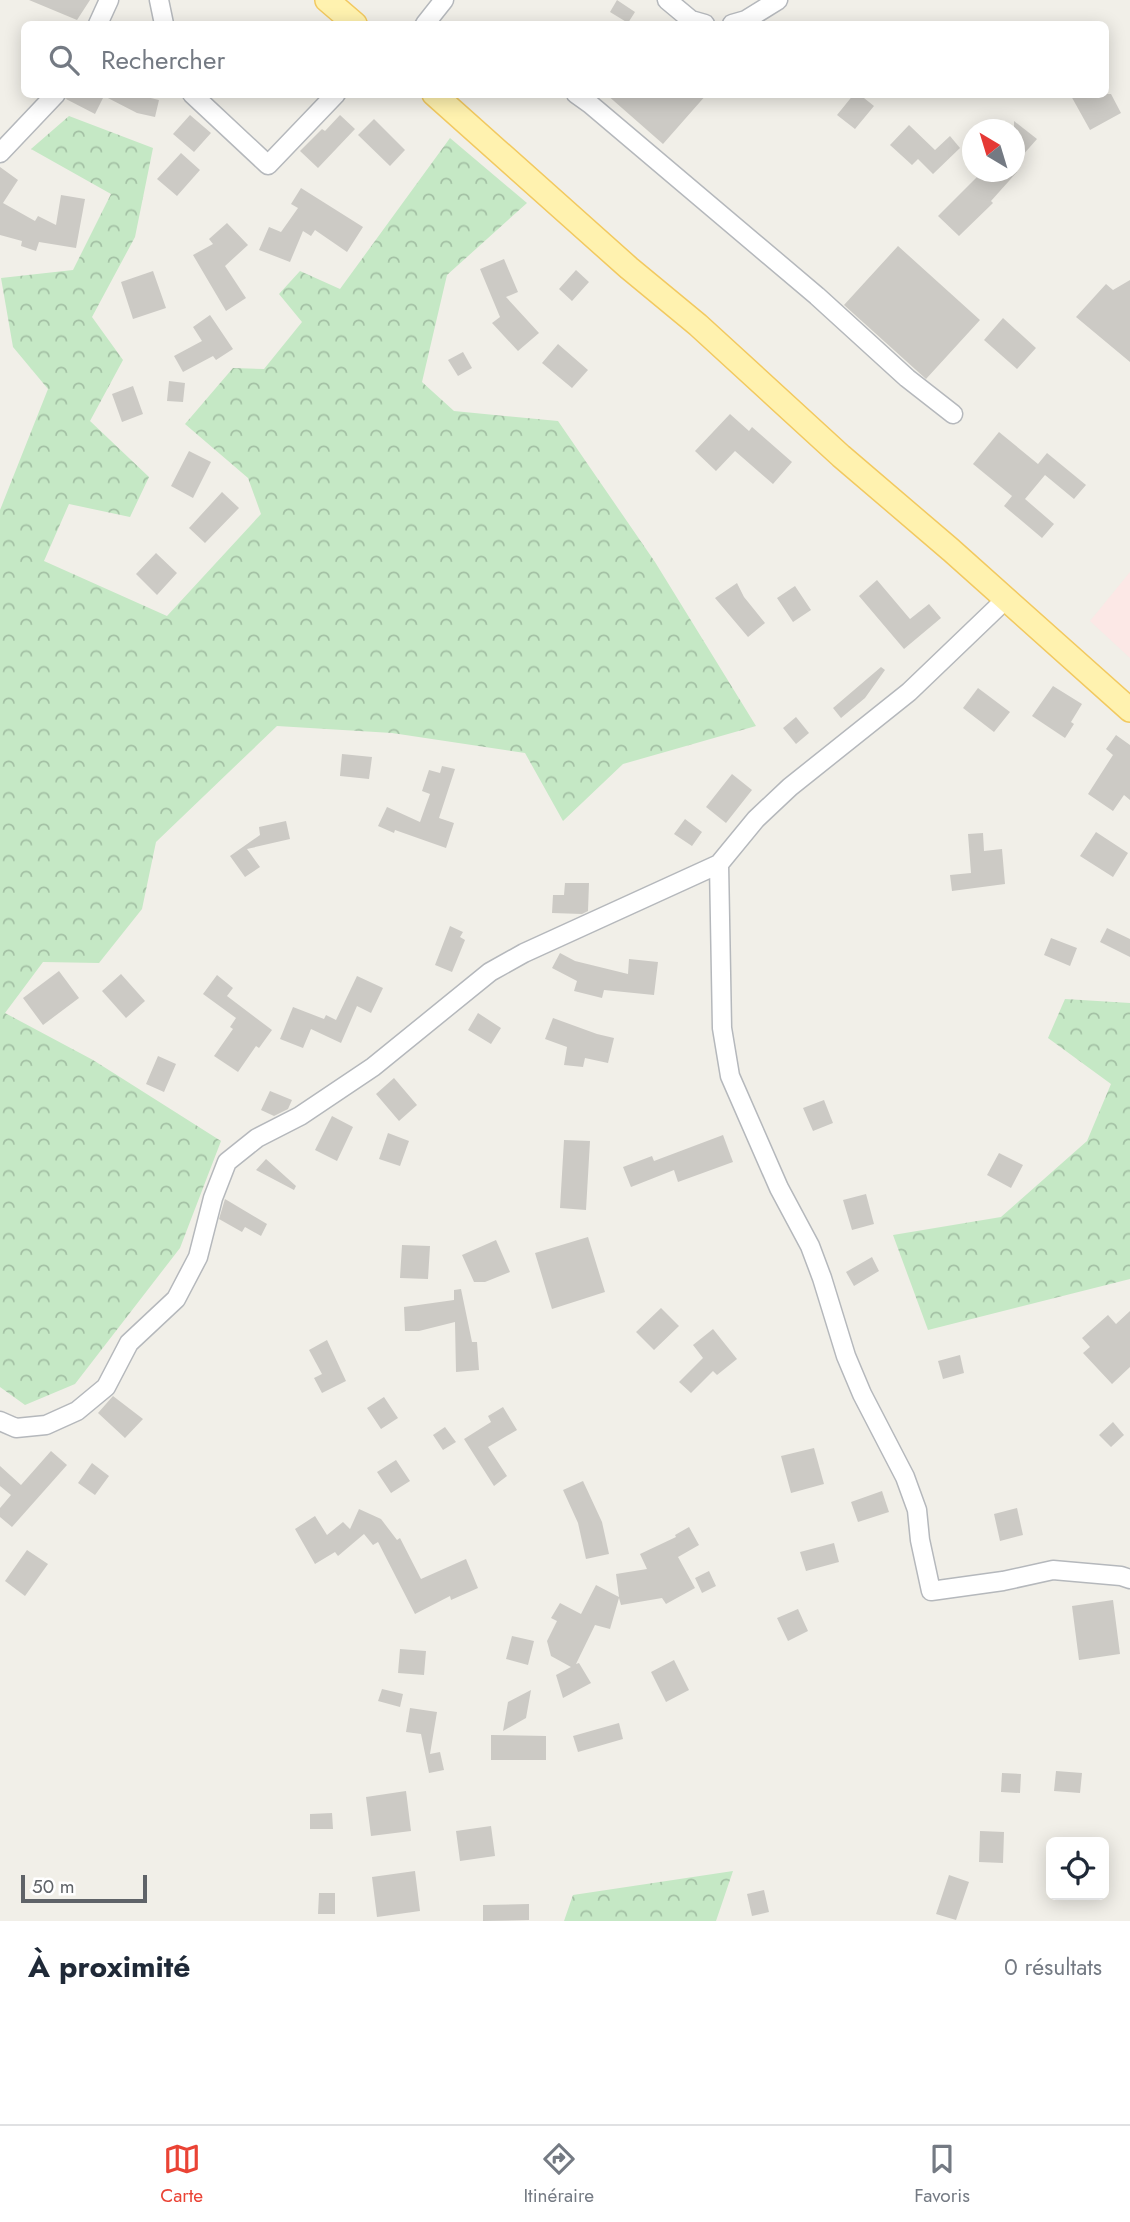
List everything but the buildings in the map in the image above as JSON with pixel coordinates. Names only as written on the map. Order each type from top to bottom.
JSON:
[{"type":"main road","points":[[327,0],[352,21]]},
{"type":"main road","points":[[438,98],[1130,710]]},
{"type":"street","points":[[99,21],[109,0]]},
{"type":"street","points":[[159,0],[163,21]]},
{"type":"street","points":[[427,21],[444,0]]},
{"type":"street","points":[[667,0],[694,21]]},
{"type":"street","points":[[742,21],[778,0]]},
{"type":"street","points":[[0,153],[53,98]]},
{"type":"street","points":[[196,98],[268,164],[332,98]]},
{"type":"street","points":[[582,98],[807,288],[907,378],[953,414]]},
{"type":"street","points":[[0,1421],[16,1429],[46,1425],[77,1411],[106,1387],[129,1343],[176,1299],[198,1257],[213,1198],[227,1162],[257,1138],[300,1116],[373,1067],[490,972],[524,953],[719,864],[756,819],[790,788],[909,692],[1005,600]]},
{"type":"street","points":[[719,864],[722,1028],[730,1076],[779,1188],[810,1246],[846,1356],[862,1394],[905,1477],[917,1510],[920,1540],[931,1591],[1003,1581],[1053,1570],[1130,1579]]},
{"type":"shaded area","points":[[1130,572],[1130,658],[1090,621]]},
{"type":"green space","points":[[69,116],[153,148],[135,237],[92,317],[123,360],[90,421],[149,477],[130,517],[69,504],[44,561],[167,616],[261,514],[248,478],[185,424],[233,368],[264,369],[302,322],[279,294],[300,271],[340,289],[450,138],[527,203],[447,275],[422,382],[454,411],[558,421],[655,562],[756,726],[623,764],[563,821],[525,753],[392,733],[277,726],[156,842],[142,909],[99,963],[43,962],[5,1013],[93,1060],[221,1141],[180,1248],[75,1384],[25,1405],[0,1387],[0,510],[48,389],[13,347],[1,278],[73,270],[111,194],[31,149]]},
{"type":"green space","points":[[1065,999],[1130,1003],[1130,1279],[928,1330],[893,1235],[1001,1217],[1087,1141],[1111,1084],[1048,1038]]},
{"type":"green space","points":[[733,1871],[716,1921],[564,1921],[573,1895]]}]
